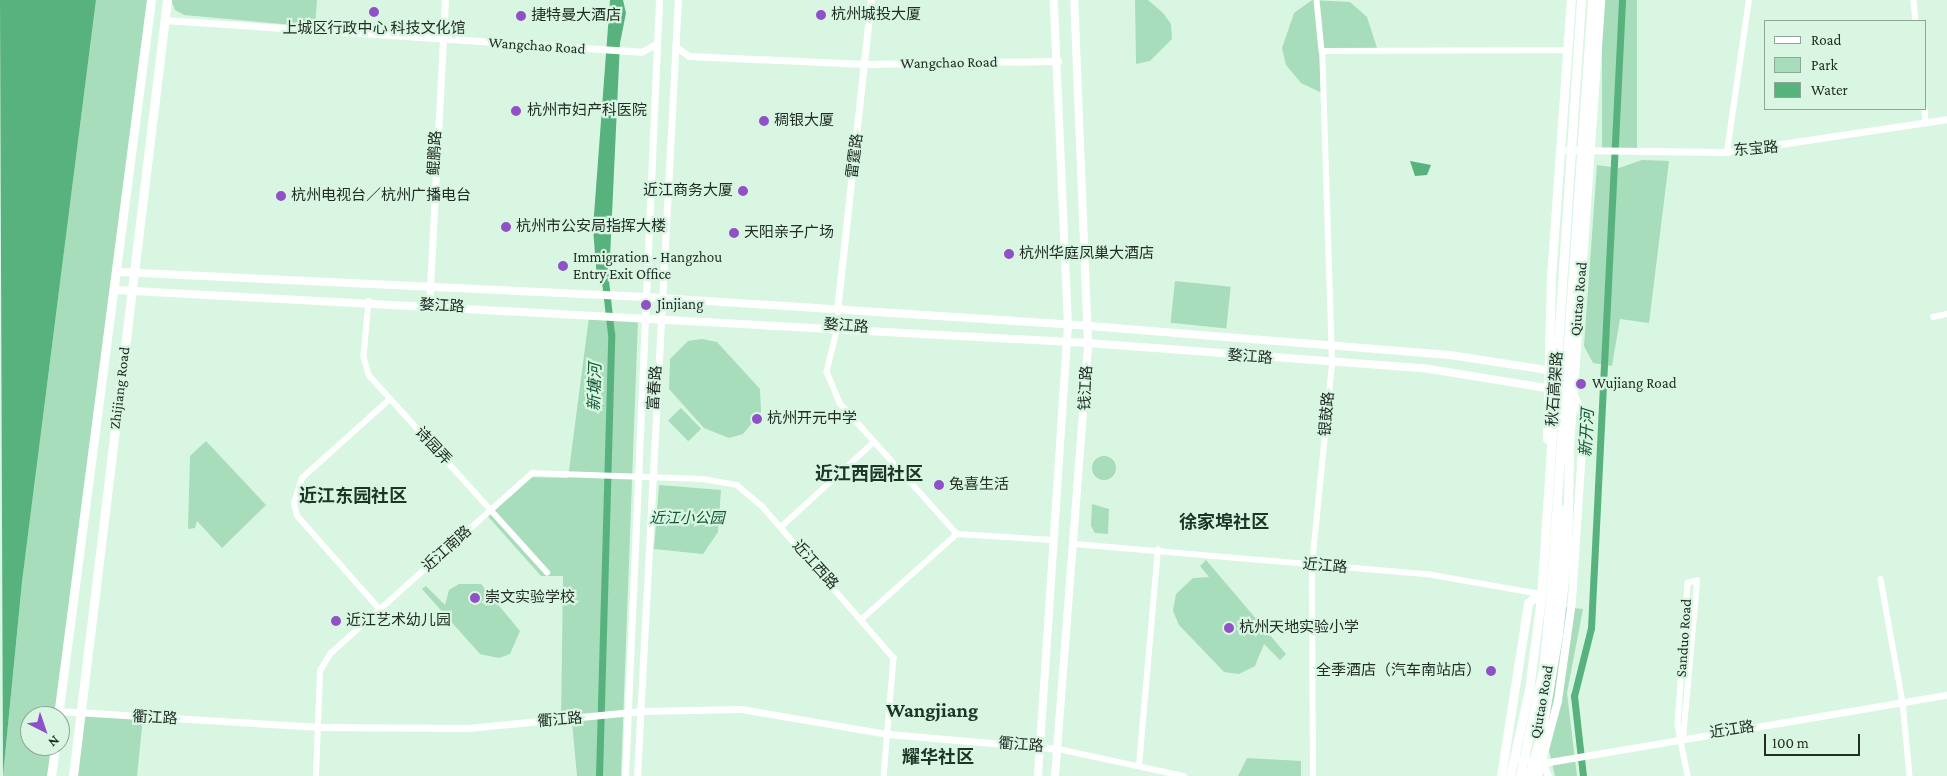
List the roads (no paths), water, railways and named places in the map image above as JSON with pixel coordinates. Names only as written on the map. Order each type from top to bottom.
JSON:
[{"type":"main road","name":"Zhijiang Road","points":[[60,706],[119,272],[151,0]]},
{"type":"main road","name":"Zhijiang Road","points":[[73,776],[167,0]]},
{"type":"main road","name":"钱江路","points":[[1038,776],[1068,326],[1054,0]]},
{"type":"main road","name":"钱江路","points":[[1055,776],[1075,544],[1088,343],[1074,0]]},
{"type":"main road","name":"Qiutao Road","points":[[1512,776],[1517,758],[1536,644],[1548,388],[1547,370],[1571,0]]},
{"type":"main road","name":"秋石高架路","points":[[1512,776],[1529,690],[1541,598],[1581,0]]},
{"type":"main road","name":"秋石高架路","points":[[1520,776],[1542,669],[1550,600],[1592,0]]},
{"type":"main road","name":"Qiutao Road","points":[[1528,776],[1557,598],[1592,152],[1600,0]]},
{"type":"main road","name":"婺江路","points":[[119,272],[430,286],[613,297],[645,297],[1088,326],[1450,354],[1573,375]]},
{"type":"main road","name":"婺江路","points":[[116,290],[133,289],[369,300],[429,306],[838,326],[1088,343],[1332,363],[1423,368],[1574,393]]},
{"type":"main road","points":[[1538,776],[1543,763],[1558,700],[1572,600],[1584,418],[1574,393]]},
{"type":"main road","points":[[1528,776],[1553,671],[1567,550],[1569,455]]},
{"type":"main road","points":[[1501,776],[1517,697],[1528,602],[1538,594]]},
{"type":"main road","points":[[51,776],[54,756]]},
{"type":"street","name":"鲲鹏路","points":[[429,306],[440,40],[445,0]]},
{"type":"street","name":"富春路","points":[[625,776],[658,0]]},
{"type":"street","name":"富春路","points":[[637,776],[642,711],[651,478],[660,317],[665,299],[678,0]]},
{"type":"street","name":"雷霆路","points":[[837,311],[866,64],[871,0]]},
{"type":"street","name":"银鼓路","points":[[1313,776],[1312,565],[1332,363],[1329,345],[1322,51],[1317,0]]},
{"type":"street","points":[[1727,152],[1750,0]]},
{"type":"street","points":[[1914,0],[1916,20]]},
{"type":"street","name":"Wangchao Road","points":[[164,20],[638,52]]},
{"type":"street","points":[[638,52],[656,44]]},
{"type":"street","points":[[674,65],[689,56],[675,46]]},
{"type":"street","points":[[1322,51],[1569,50]]},
{"type":"street","points":[[638,52],[655,64]]},
{"type":"street","name":"Wangchao Road","points":[[689,56],[866,64],[1058,61]]},
{"type":"street","points":[[1924,110],[1926,122]]},
{"type":"street","name":"东宝路","points":[[1562,150],[1592,152],[1618,150],[1727,152],[1947,119]]},
{"type":"street","name":"诗园弄","points":[[369,300],[364,358],[369,374],[547,572]]},
{"type":"street","points":[[1933,317],[1947,314]]},
{"type":"street","points":[[838,326],[827,372],[840,403],[957,534],[1053,540]]},
{"type":"street","points":[[379,609],[297,516],[294,502],[302,478],[390,399]]},
{"type":"street","points":[[782,527],[874,442]]},
{"type":"street","name":"近江南路","points":[[316,776],[320,672],[331,653],[379,609],[532,473],[651,478]]},
{"type":"street","name":"近江西路","points":[[651,478],[737,485],[782,527],[863,618],[894,658],[884,776]]},
{"type":"street","points":[[863,618],[957,534]]},
{"type":"street","name":"近江路","points":[[1075,544],[1427,574],[1572,600]]},
{"type":"street","points":[[1139,766],[1158,550]]},
{"type":"street","points":[[1881,579],[1903,702],[1910,776]]},
{"type":"street","name":"Sanduo Road","points":[[1683,739],[1687,719],[1697,582],[1688,583],[1678,725],[1683,739],[1688,776]]},
{"type":"street","name":"近江路","points":[[1517,758],[1543,763],[1947,695]]},
{"type":"street","name":"衢江路","points":[[70,714],[318,727],[468,728],[628,714],[642,711],[741,709],[888,734],[1058,749]]},
{"type":"street","points":[[1058,749],[1184,776]]},
{"type":"street","points":[[1543,763],[1548,776]]},
{"type":"water","points":[[0,0],[96,0],[22,582],[3,776]]},
{"type":"water","points":[[610,0],[623,0],[626,13],[620,43],[609,279],[597,279],[593,228]]},
{"type":"water","points":[[1410,161],[1431,165],[1427,175],[1415,176]]},
{"type":"waterway","name":"新开河","points":[[1583,776],[1574,696],[1591,628],[1622,0]]},
{"type":"waterway","name":"新塘河","points":[[599,776],[611,334],[604,272]]},
{"type":"place","name":"上城区行政中心 科技文化馆","points":[[374,12]]},
{"type":"place","name":"杭州城投大厦","points":[[821,15]]},
{"type":"place","name":"捷特曼大酒店","points":[[521,16]]},
{"type":"place","name":"杭州市妇产科医院","points":[[516,111]]},
{"type":"place","name":"稠银大厦","points":[[764,121]]},
{"type":"place","name":"近江商务大厦","points":[[743,191]]},
{"type":"place","name":"杭州电视台／杭州广播电台","points":[[281,196]]},
{"type":"place","name":"杭州市公安局指挥大楼","points":[[506,227]]},
{"type":"place","name":"天阳亲子广场","points":[[734,233]]},
{"type":"place","name":"杭州华庭凤巢大酒店","points":[[1009,254]]},
{"type":"place","name":"Immigration - Hangzhou Entry Exit Office","points":[[563,266]]},
{"type":"place","name":"Jinjiang","points":[[646,305]]},
{"type":"place","name":"Wujiang Road","points":[[1581,384]]},
{"type":"place","name":"杭州开元中学","points":[[757,419]]},
{"type":"place","name":"兔喜生活","points":[[939,485]]},
{"type":"place","name":"崇文实验学校","points":[[475,598]]},
{"type":"place","name":"近江艺术幼儿园","points":[[336,621]]},
{"type":"place","name":"杭州天地实验小学","points":[[1229,628]]},
{"type":"place","name":"全季酒店（汽车南站店）","points":[[1491,671]]},
{"type":"district","name":"近江西园社区","points":[[869,474]]},
{"type":"district","name":"近江东园社区","points":[[353,496]]},
{"type":"district","name":"徐家埠社区","points":[[1224,522]]},
{"type":"district","name":"Wangjiang","points":[[932,710]]},
{"type":"district","name":"耀华社区","points":[[938,757]]},
{"type":"park label","name":"近江小公园","points":[[687,519]]}]
